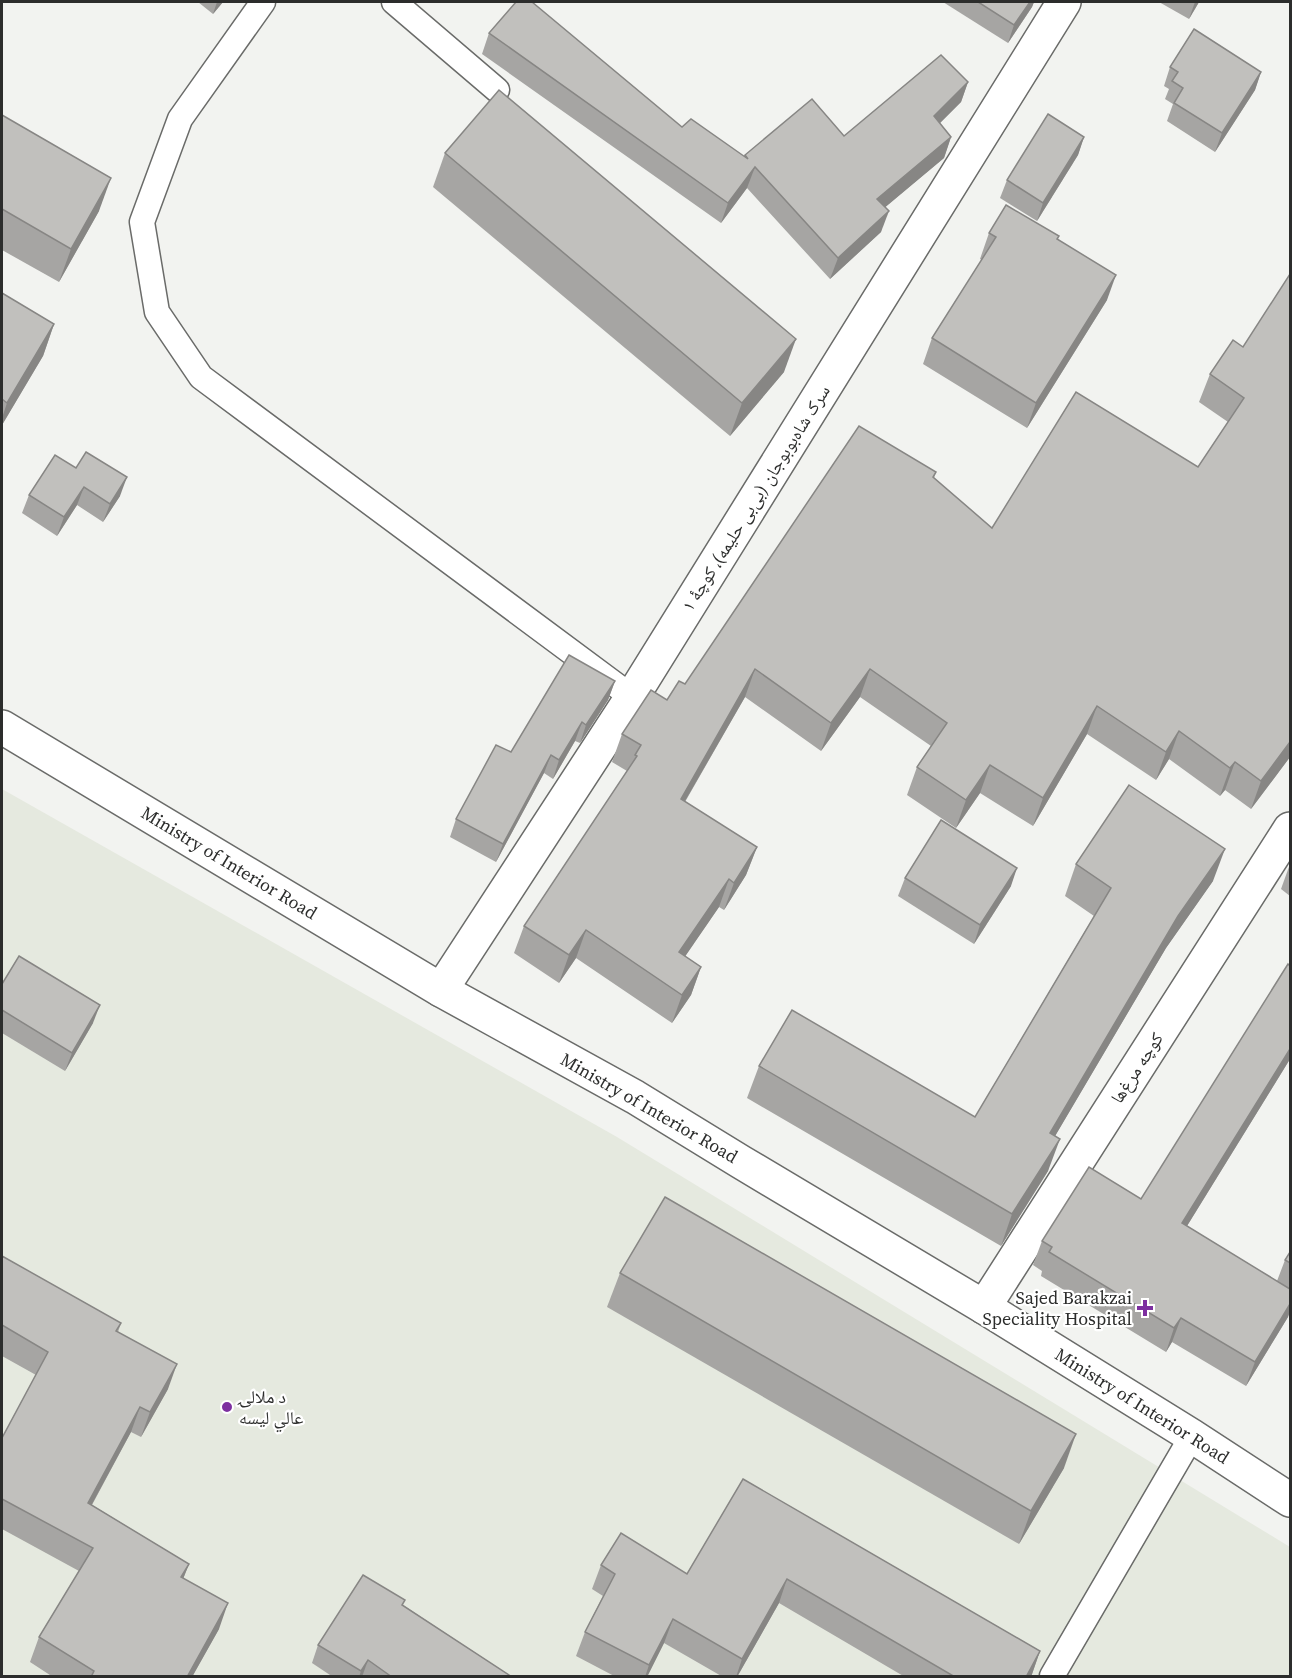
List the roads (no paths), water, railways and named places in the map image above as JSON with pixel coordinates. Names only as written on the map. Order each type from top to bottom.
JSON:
[{"type":"street","name":"سرک شاه‌بوبوجان (بی‌بی حلیمه)، کوچۀ ۱","points":[[441,990],[632,698],[1064,2]]},
{"type":"street","name":"Ministry of Interior Road","points":[[2,727],[441,990],[635,1097],[984,1307],[1192,1436],[1290,1500]]},
{"type":"street","name":"کوچه مرغ‌ها","points":[[984,1307],[1290,829]]},
{"type":"lane","points":[[263,2],[180,119],[142,222],[157,312],[201,377],[632,698]]},
{"type":"lane","points":[[394,2],[497,90]]},
{"type":"lane","points":[[1052,1677],[1192,1436]]},
{"type":"place","name":"Sajed Barakzai Speciality Hospital","points":[[1145,1308]]},
{"type":"place","name":"د ملالۍ عالي لیسه","points":[[227,1407]]}]
